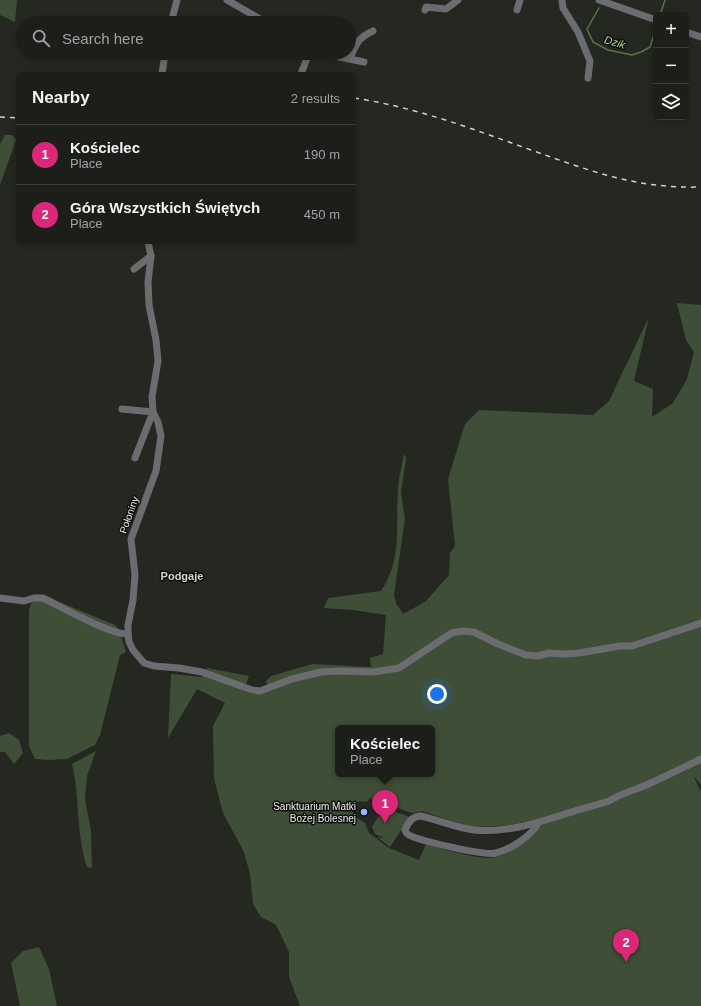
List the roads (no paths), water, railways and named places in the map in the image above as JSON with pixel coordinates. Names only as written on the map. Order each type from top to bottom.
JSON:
[{"type":"street","points":[[173,16],[177,0]]},
{"type":"street","points":[[226,0],[255,16]]},
{"type":"street","points":[[424,10],[426,7],[446,10],[458,0]]},
{"type":"street","points":[[517,10],[520,0]]},
{"type":"street","points":[[562,0],[564,8],[578,32],[590,61],[588,78]]},
{"type":"street","points":[[599,0],[653,19]]},
{"type":"street","points":[[356,45],[362,37],[373,31]]},
{"type":"street","points":[[689,33],[701,37]]},
{"type":"street","points":[[162,72],[164,60]]},
{"type":"street","points":[[302,72],[306,60]]},
{"type":"street","points":[[356,60],[364,62]]},
{"type":"street","name":"Połoniny","points":[[148,244],[151,256],[148,282],[149,304],[156,340],[158,361],[152,398],[153,412],[161,429],[161,436],[156,471],[131,539],[135,575],[135,591],[128,625],[128,634],[133,650],[144,663],[154,666],[202,672],[252,690],[260,691],[292,679],[317,673],[339,671],[374,672],[399,668],[452,633],[462,631],[474,632],[498,644],[526,655],[538,656],[549,653],[565,654],[620,646],[632,646],[701,623]]},
{"type":"street","points":[[134,268],[151,256]]},
{"type":"street","points":[[122,409],[153,412],[135,458]]},
{"type":"street","points":[[0,598],[25,601],[34,598],[43,598],[111,630],[128,634]]},
{"type":"street","points":[[538,823],[536,828],[522,840],[495,854],[487,854],[444,845],[407,834],[405,830],[415,816],[441,821],[466,829],[485,831],[538,823],[609,801],[616,796],[676,772],[701,759]]},
{"type":"waterway","name":"Dzik","points":[[661,12],[665,0]]},
{"type":"waterway","name":"Dzik","points":[[599,8],[587,29],[593,42],[608,50],[632,55],[650,47],[653,38]]},
{"type":"railway","points":[[356,98],[422,113],[487,134],[573,165],[614,177],[656,185],[701,187]]},
{"type":"railway","points":[[0,117],[16,118]]},
{"type":"place","name":"Sanktuarium Matki Bożej Bolesnej","points":[[364,812]]},
{"type":"place","name":"Kościelec","points":[[385,823]]},
{"type":"place","name":"Góra Wszystkich Świętych","points":[[626,962]]},
{"type":"district","name":"Podgaje","points":[[182,576]]}]
